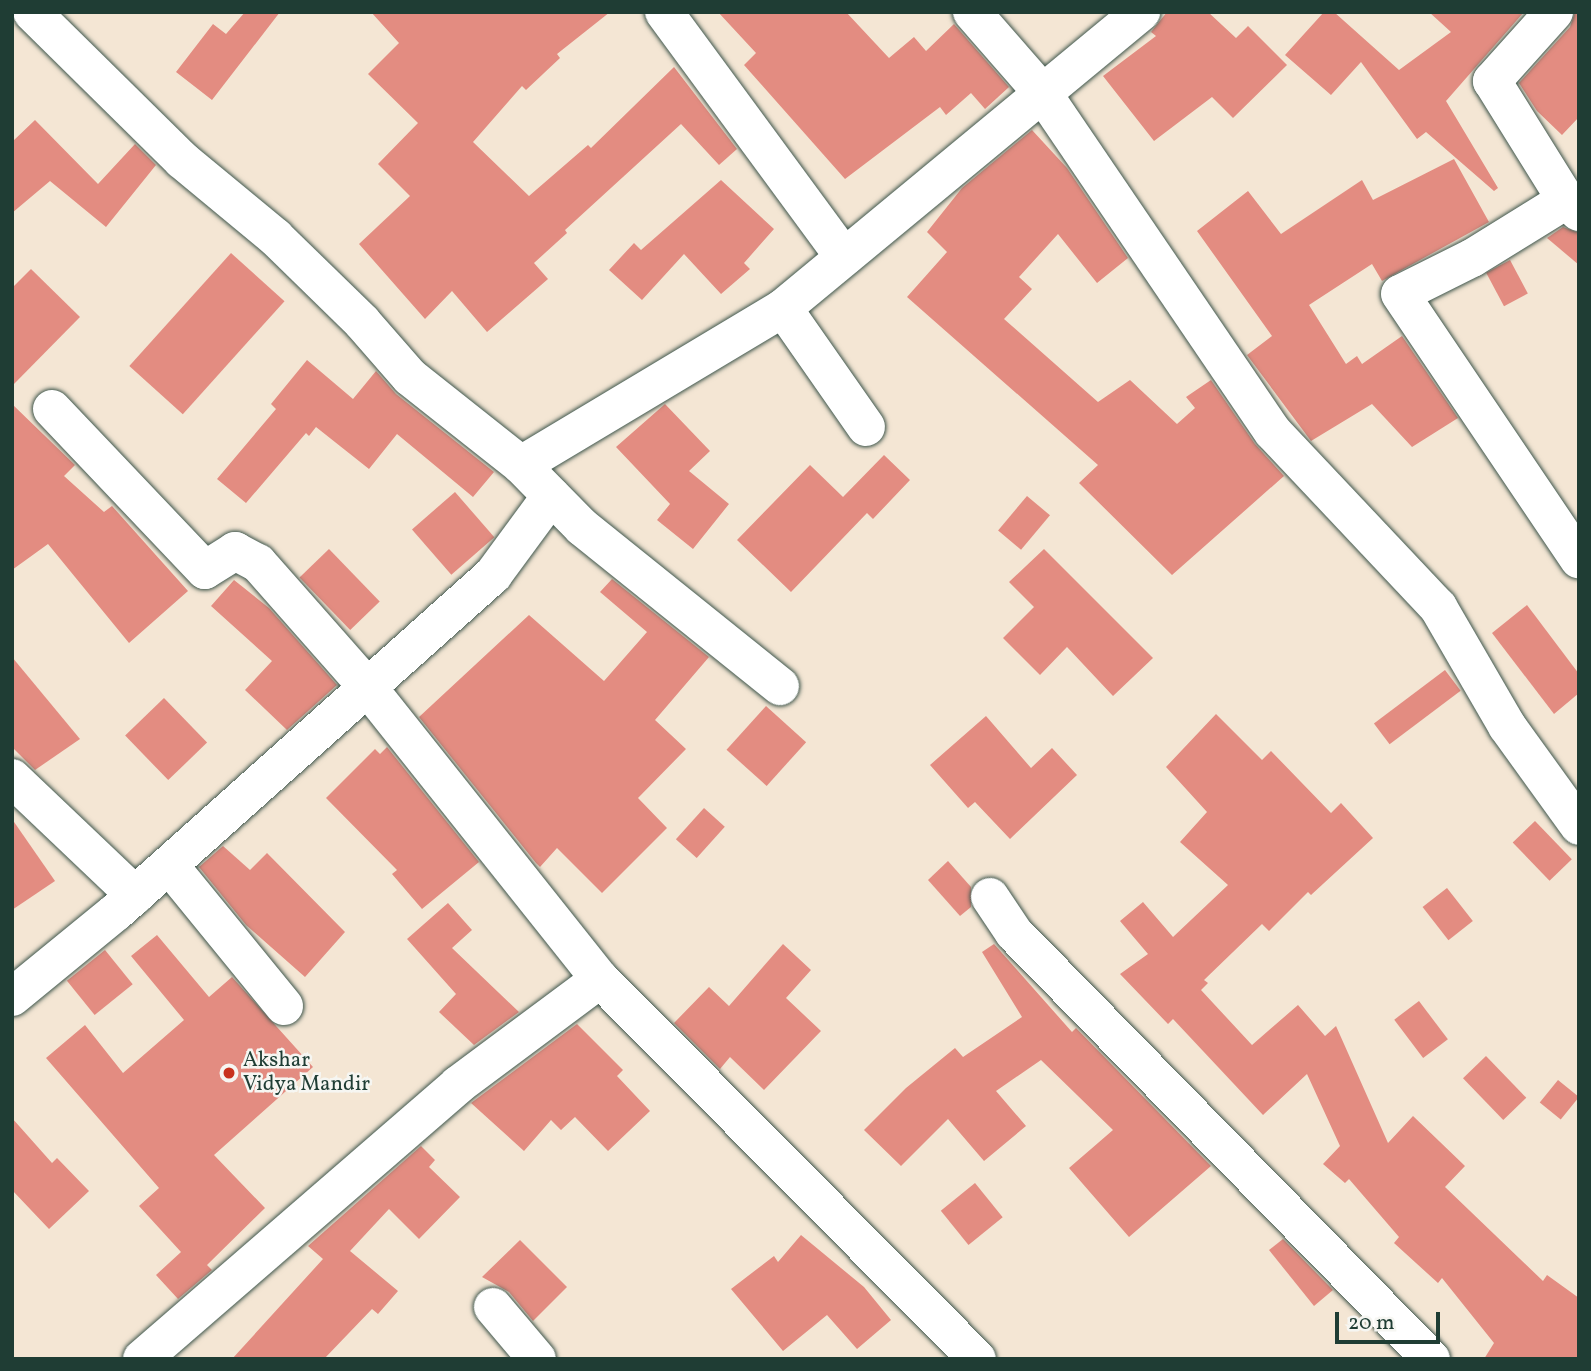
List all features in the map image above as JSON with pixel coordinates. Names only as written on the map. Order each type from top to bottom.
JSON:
[{"type":"street","points":[[32,12],[182,160],[275,237],[362,322],[410,377],[521,465],[582,527],[780,686]]},
{"type":"street","points":[[664,12],[844,257]]},
{"type":"street","points":[[972,12],[1041,91],[1273,432],[1438,607],[1507,726],[1579,826]]},
{"type":"street","points":[[521,465],[783,308],[1041,91],[1141,12]]},
{"type":"street","points":[[1554,12],[1492,81],[1572,206],[1399,294],[1579,559]]},
{"type":"street","points":[[783,308],[866,427]]},
{"type":"street","points":[[52,409],[205,570],[235,551],[248,553],[369,689],[600,979],[977,1359]]},
{"type":"street","points":[[12,997],[135,895],[369,689],[493,575],[551,496]]},
{"type":"street","points":[[12,778],[135,895]]},
{"type":"street","points":[[169,865],[284,1006]]},
{"type":"street","points":[[990,897],[1014,933],[1431,1359]]},
{"type":"street","points":[[142,1359],[458,1085],[600,979]]},
{"type":"street","points":[[493,1307],[537,1359]]},
{"type":"building","points":[[245,12],[280,12],[212,100],[176,72],[213,24],[226,34]]},
{"type":"building","points":[[371,12],[610,12],[557,54],[560,58],[526,90],[522,86],[473,142],[529,196],[588,145],[591,148],[674,67],[737,149],[719,165],[681,124],[565,230],[567,233],[534,263],[548,279],[487,332],[452,291],[425,319],[359,244],[410,196],[378,164],[418,123],[368,74],[399,43]]},
{"type":"building","points":[[718,12],[846,12],[889,58],[914,37],[926,51],[954,24],[1009,87],[985,109],[971,93],[946,115],[940,107],[845,179],[744,65],[756,53]]},
{"type":"building","points":[[1167,12],[1208,12],[1236,38],[1248,26],[1287,65],[1233,118],[1212,97],[1154,141],[1103,76],[1156,36],[1151,32]]},
{"type":"building","points":[[1324,12],[1334,12],[1399,70],[1451,32],[1429,12],[1524,12],[1446,101],[1498,188],[1494,191],[1426,132],[1417,139],[1361,62],[1331,95],[1285,55]]},
{"type":"building","points":[[1575,12],[1579,12],[1579,117],[1562,135],[1537,111],[1519,83],[1570,27]]},
{"type":"building","points":[[35,120],[98,184],[135,144],[156,165],[106,227],[50,181],[12,213],[12,142]]},
{"type":"building","points":[[1032,130],[1067,168],[1128,258],[1097,283],[1058,234],[1019,277],[1032,289],[1004,319],[1098,402],[1130,380],[1177,424],[1195,408],[1186,397],[1211,380],[1255,444],[1284,476],[1172,575],[1079,483],[1098,465],[907,297],[947,252],[927,232],[962,188]]},
{"type":"building","points":[[1454,159],[1489,222],[1382,281],[1372,264],[1309,305],[1346,364],[1357,356],[1362,364],[1402,336],[1458,418],[1412,447],[1372,404],[1311,441],[1247,355],[1272,336],[1197,231],[1248,191],[1281,234],[1362,180],[1373,200]]},
{"type":"building","points":[[721,180],[774,229],[744,263],[750,269],[721,294],[684,254],[642,300],[609,270],[634,243],[641,250]]},
{"type":"building","points":[[1563,227],[1579,233],[1579,265],[1547,238]]},
{"type":"building","points":[[231,253],[285,301],[183,414],[129,366]]},
{"type":"building","points":[[1510,260],[1528,294],[1504,306],[1486,273]]},
{"type":"building","points":[[31,269],[80,317],[12,386],[12,288]]},
{"type":"building","points":[[307,360],[353,399],[376,371],[396,394],[494,472],[473,497],[397,434],[369,469],[316,427],[309,436],[306,433],[246,503],[217,479],[276,409],[271,404]]},
{"type":"building","points":[[12,404],[75,465],[64,476],[104,512],[112,506],[188,591],[129,643],[48,544],[12,570]]},
{"type":"building","points":[[665,404],[710,451],[689,471],[729,504],[693,549],[657,520],[670,504],[616,447]]},
{"type":"building","points":[[884,455],[910,480],[873,519],[867,513],[791,592],[737,540],[810,465],[843,497]]},
{"type":"building","points":[[455,492],[494,537],[451,575],[412,529]]},
{"type":"building","points":[[1027,496],[1050,515],[1021,550],[998,530]]},
{"type":"building","points":[[329,549],[380,602],[350,630],[300,577]]},
{"type":"building","points":[[1044,549],[1153,658],[1113,696],[1067,647],[1040,675],[1003,638],[1034,607],[1009,582]]},
{"type":"building","points":[[612,579],[709,657],[655,720],[686,749],[638,798],[667,828],[602,893],[557,848],[540,867],[419,717],[529,615],[604,681],[647,632],[600,592]]},
{"type":"building","points":[[234,580],[269,608],[337,685],[287,730],[245,690],[272,661],[211,606]]},
{"type":"building","points":[[1527,605],[1579,674],[1579,693],[1554,714],[1492,633]]},
{"type":"building","points":[[12,657],[80,739],[35,770],[12,747]]},
{"type":"building","points":[[1445,670],[1461,691],[1390,744],[1374,724]]},
{"type":"building","points":[[164,698],[207,743],[168,780],[125,736]]},
{"type":"building","points":[[766,706],[806,742],[767,786],[727,750]]},
{"type":"building","points":[[1216,714],[1262,760],[1271,751],[1331,813],[1341,803],[1373,838],[1311,895],[1308,892],[1269,931],[1262,924],[1204,980],[1208,983],[1201,990],[1252,1045],[1298,1005],[1325,1036],[1336,1026],[1388,1143],[1413,1116],[1465,1166],[1445,1187],[1543,1281],[1547,1275],[1579,1298],[1579,1359],[1484,1359],[1494,1343],[1442,1278],[1438,1283],[1394,1243],[1399,1237],[1349,1179],[1345,1183],[1323,1164],[1340,1146],[1307,1074],[1263,1115],[1173,1019],[1168,1024],[1120,974],[1148,954],[1120,921],[1143,902],[1173,937],[1228,885],[1180,842],[1207,812],[1166,767]]},
{"type":"building","points":[[986,716],[1031,768],[1052,748],[1077,775],[1010,839],[975,802],[968,808],[930,765]]},
{"type":"building","points":[[387,747],[479,862],[422,909],[392,874],[397,870],[326,798],[375,749],[380,754]]},
{"type":"building","points":[[704,808],[725,827],[697,858],[676,839]]},
{"type":"building","points":[[12,819],[55,881],[12,910]]},
{"type":"building","points":[[1535,821],[1572,859],[1550,881],[1513,843]]},
{"type":"building","points":[[223,846],[250,870],[267,853],[345,932],[305,977],[246,925],[199,867]]},
{"type":"building","points":[[948,861],[971,887],[971,907],[960,916],[928,880]]},
{"type":"building","points":[[1447,888],[1473,921],[1448,940],[1423,907]]},
{"type":"building","points":[[448,903],[472,930],[452,948],[519,1012],[474,1045],[439,1012],[456,994],[407,939]]},
{"type":"building","points":[[157,935],[209,997],[232,977],[313,1067],[214,1155],[265,1208],[207,1265],[212,1270],[178,1299],[156,1275],[181,1252],[139,1206],[159,1188],[46,1058],[85,1025],[123,1073],[184,1020],[131,956]]},
{"type":"building","points":[[783,944],[811,970],[786,998],[821,1031],[764,1090],[730,1057],[720,1069],[674,1023],[709,987],[729,1006]]},
{"type":"building","points":[[994,944],[1072,1032],[1076,1028],[1211,1166],[1129,1237],[1069,1168],[1113,1130],[1041,1060],[996,1091],[1026,1126],[984,1161],[948,1119],[901,1166],[864,1130],[906,1088],[955,1048],[963,1057],[1022,1017],[982,952]]},
{"type":"building","points":[[105,950],[133,984],[95,1015],[67,981]]},
{"type":"building","points":[[1419,1001],[1448,1039],[1423,1058],[1394,1020]]},
{"type":"building","points":[[577,1024],[623,1070],[617,1076],[650,1111],[608,1151],[575,1117],[561,1130],[551,1120],[524,1151],[471,1103]]},
{"type":"building","points":[[1486,1056],[1526,1098],[1503,1120],[1463,1078]]},
{"type":"building","points":[[1558,1080],[1579,1097],[1561,1120],[1540,1103]]},
{"type":"building","points":[[12,1118],[52,1163],[57,1158],[89,1191],[49,1229],[12,1190]]},
{"type":"building","points":[[421,1146],[435,1160],[429,1167],[460,1197],[419,1239],[389,1209],[350,1251],[398,1291],[378,1314],[372,1309],[324,1359],[232,1359],[323,1259],[308,1246]]},
{"type":"building","points":[[975,1183],[1003,1217],[968,1245],[941,1211]]},
{"type":"building","points":[[801,1235],[864,1287],[891,1320],[857,1349],[827,1315],[783,1351],[731,1289],[774,1256],[778,1262]]},
{"type":"building","points":[[1283,1239],[1333,1290],[1314,1306],[1269,1250]]},
{"type":"building","points":[[520,1240],[567,1287],[533,1321],[509,1292],[482,1277]]},
{"type":"place","name":"Akshar Vidya Mandir","points":[[229,1073]]}]
